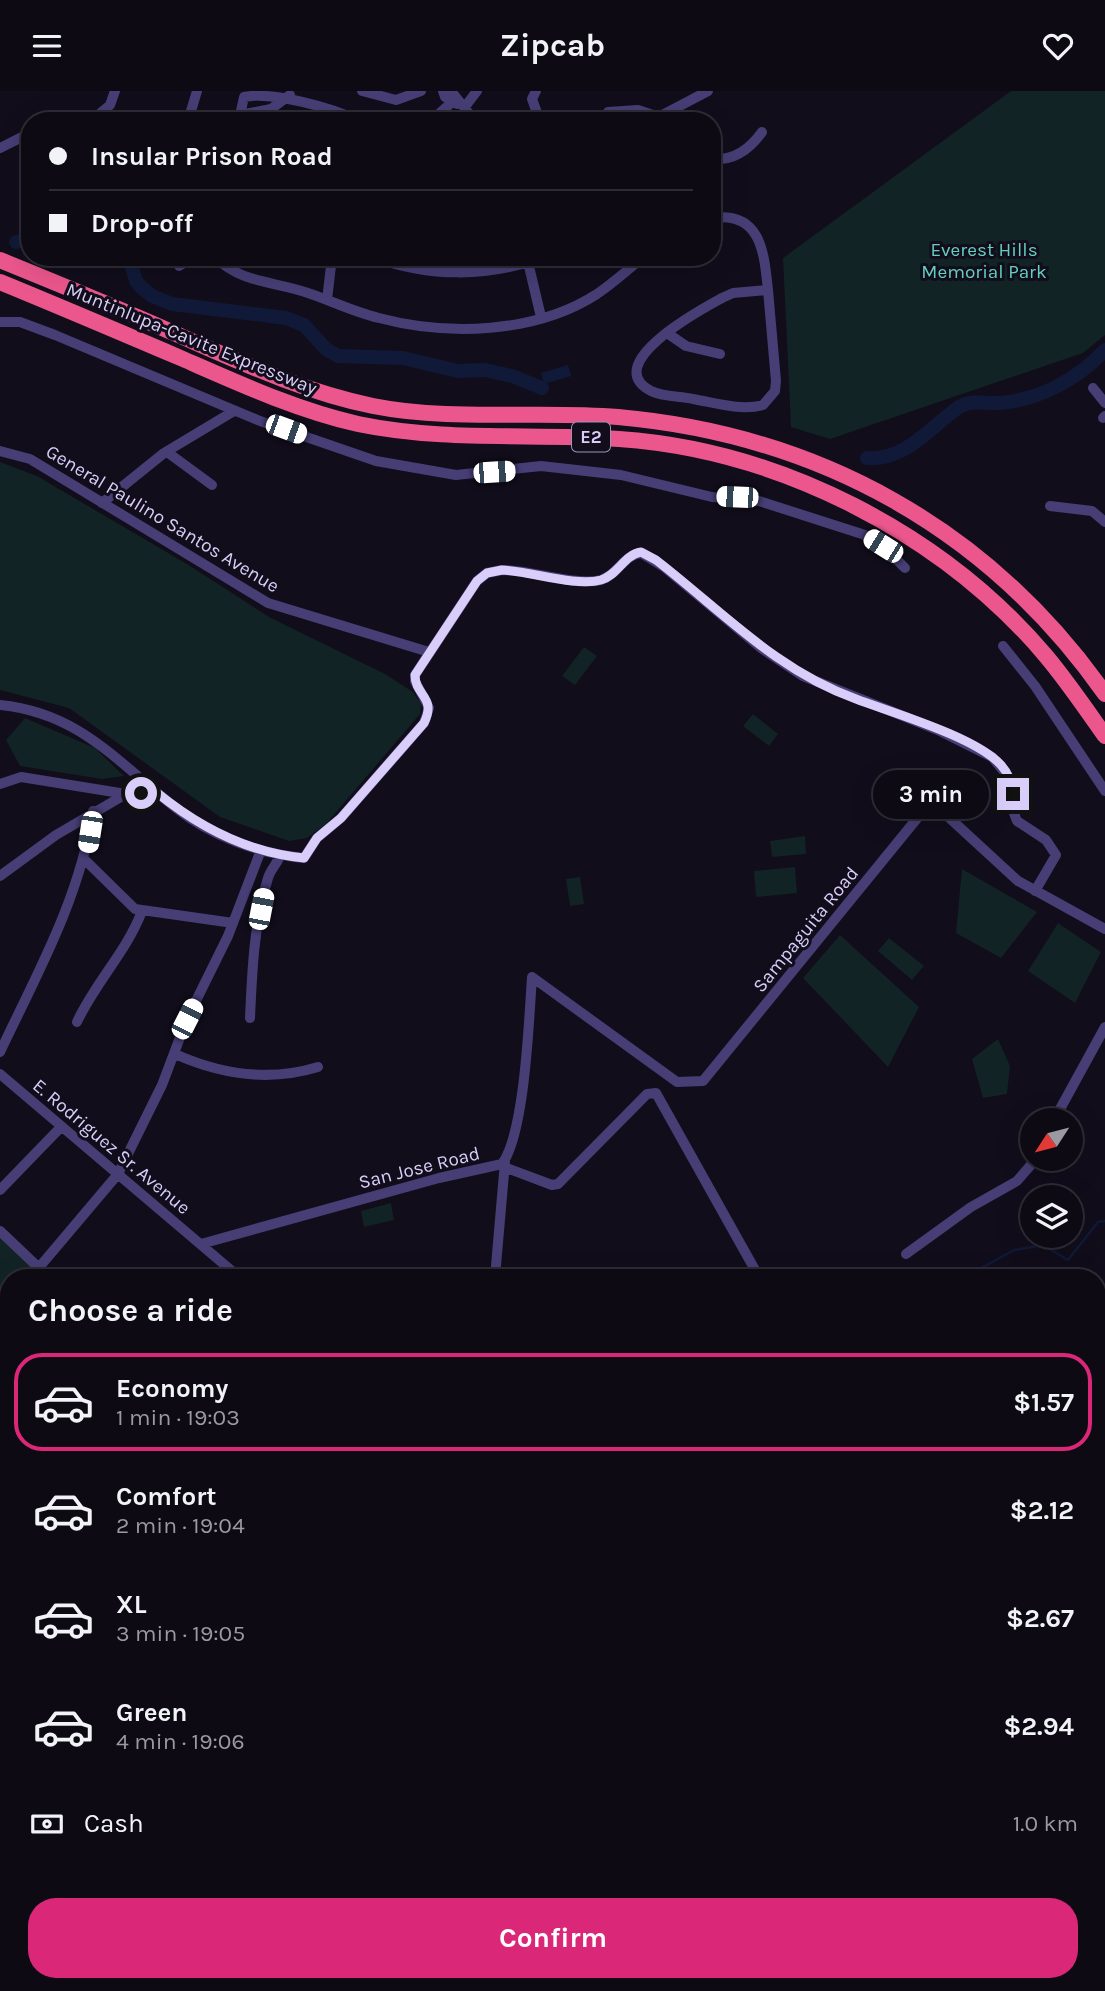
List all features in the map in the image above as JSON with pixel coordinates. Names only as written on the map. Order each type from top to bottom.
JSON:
[{"type":"highway","name":"Muntinlupa-Cavite Expressway","points":[[0,260],[279,379],[340,398],[411,412],[617,417],[683,426],[777,448],[848,475],[893,498],[965,546],[1062,638],[1105,694]]},
{"type":"highway","name":"Muntinlupa-Cavite Expressway","points":[[0,282],[268,395],[360,424],[438,435],[564,436],[687,447],[768,470],[826,493],[937,555],[979,590],[1046,656],[1105,736]]},
{"type":"street","points":[[102,112],[110,105],[115,91]]},
{"type":"street","points":[[191,112],[197,91]]},
{"type":"street","points":[[362,91],[396,100],[421,91]]},
{"type":"street","points":[[443,91],[457,102],[477,91]]},
{"type":"street","points":[[536,91],[532,99],[537,112]]},
{"type":"street","points":[[666,112],[708,91]]},
{"type":"street","points":[[290,95],[317,101],[340,112]]},
{"type":"street","points":[[607,112],[642,112]]},
{"type":"street","points":[[721,159],[731,158],[741,152],[762,132]]},
{"type":"street","points":[[0,148],[21,138]]},
{"type":"street","points":[[721,219],[743,222],[758,236],[765,256],[768,290],[776,381],[775,391],[763,405],[737,407],[648,390],[637,371],[638,359],[648,347],[733,293],[768,290]]},
{"type":"street","points":[[227,266],[243,278],[327,300],[361,314],[426,328],[493,327],[541,317],[596,294],[632,266]]},
{"type":"street","points":[[327,300],[331,266]]},
{"type":"street","points":[[411,266],[435,272],[488,271],[506,266]]},
{"type":"street","points":[[528,266],[541,317]]},
{"type":"street","points":[[0,322],[20,322],[234,411],[376,461],[456,475],[541,466],[621,475],[712,496],[759,501],[865,535],[883,546],[905,568]]},
{"type":"street","points":[[667,333],[686,346],[720,355]]},
{"type":"street","points":[[1093,388],[1105,403]]},
{"type":"street","points":[[102,503],[167,452],[234,411]]},
{"type":"street","name":"General Paulino Santos Avenue","points":[[0,451],[30,459],[268,603],[429,652]]},
{"type":"street","points":[[167,452],[212,485]]},
{"type":"street","points":[[1050,506],[1092,511],[1105,522]]},
{"type":"street","points":[[0,705],[28,708],[69,723],[105,747],[156,792],[200,824],[261,850],[304,858],[317,838],[341,818],[424,723],[429,708],[428,700],[415,681],[415,675],[471,588],[487,573],[514,570],[595,581],[612,575],[636,553],[649,555],[761,647],[803,676],[938,730],[1000,763],[1012,781],[1012,808],[1017,821],[1046,840],[1056,855],[1035,891]]},
{"type":"street","points":[[1003,646],[1035,686],[1105,791]]},
{"type":"street","points":[[0,784],[21,776],[126,794],[156,792]]},
{"type":"street","points":[[0,876],[93,811],[126,794]]},
{"type":"street","name":"Sampaguita Road","points":[[532,977],[677,1082],[698,1083],[708,1076],[923,813],[934,808],[943,812],[1002,870],[1105,929]]},
{"type":"street","points":[[0,1052],[60,924],[85,860],[93,811]]},
{"type":"street","points":[[0,1231],[39,1268],[118,1174],[233,923],[261,850]]},
{"type":"street","points":[[250,1018],[253,967],[261,909],[270,871],[277,864],[280,855]]},
{"type":"street","points":[[85,860],[127,903],[142,911],[233,923]]},
{"type":"street","points":[[77,1022],[90,993],[136,927],[142,911]]},
{"type":"street","name":"San Jose Road","points":[[201,1244],[439,1178],[505,1163],[526,1057],[532,977]]},
{"type":"street","points":[[1061,1108],[1105,1027]]},
{"type":"street","points":[[175,1054],[206,1068],[234,1073],[290,1076],[318,1067]]},
{"type":"street","name":"E. Rodriguez Sr. Avenue","points":[[0,1074],[230,1269]]},
{"type":"street","points":[[496,1269],[505,1163],[558,1184],[647,1094],[656,1093],[755,1269]]},
{"type":"street","points":[[0,1190],[61,1127]]},
{"type":"street","points":[[906,1254],[971,1207],[1017,1181],[1026,1171]]},
{"type":"green space","name":"Everest Hills Memorial Park","points":[[1011,91],[1105,91],[1105,335],[1083,353],[830,439],[791,427],[783,258]]},
{"type":"green space","points":[[0,462],[37,476],[187,564],[269,617],[385,674],[413,692],[421,704],[420,714],[326,824],[307,838],[289,841],[220,817],[69,708],[0,690]]},
{"type":"green space","points":[[584,647],[597,656],[575,685],[562,676]]},
{"type":"green space","points":[[753,714],[778,734],[769,746],[743,726]]},
{"type":"green space","points":[[25,718],[95,748],[124,776],[102,779],[20,766],[6,740]]},
{"type":"green space","points":[[805,836],[806,854],[772,857],[770,841]]},
{"type":"green space","points":[[795,867],[797,893],[756,897],[754,871]]},
{"type":"green space","points":[[962,869],[1037,912],[1001,958],[956,933]]},
{"type":"green space","points":[[580,877],[584,904],[570,906],[566,879]]},
{"type":"green space","points":[[1058,923],[1101,952],[1075,1003],[1028,971]]},
{"type":"green space","points":[[840,935],[919,1007],[888,1067],[803,978]]},
{"type":"green space","points":[[889,938],[924,966],[912,980],[878,951]]},
{"type":"green space","points":[[998,1039],[1010,1066],[1007,1094],[983,1098],[972,1059]]},
{"type":"green space","points":[[391,1203],[394,1220],[364,1227],[361,1211]]},
{"type":"green space","points":[[0,1236],[33,1269],[0,1269]]},
{"type":"water","points":[[568,365],[571,376],[544,384],[541,373]]},
{"type":"waterway","points":[[16,242],[21,241]]},
{"type":"waterway","points":[[132,266],[136,281],[152,296],[172,304],[286,318],[304,325],[326,349],[338,356],[403,358],[458,371],[485,370],[512,376],[542,388]]},
{"type":"waterway","points":[[867,458],[894,454],[906,448],[964,405],[974,402],[1016,401],[1058,386],[1083,370],[1105,350]]},
{"type":"waterway","points":[[980,1269],[1014,1250],[1043,1245],[1068,1260],[1098,1222],[1105,1221]]},
{"type":"route","points":[[141,793],[156,792],[191,819],[229,838],[271,853],[304,858],[317,838],[341,818],[424,723],[429,708],[428,700],[417,686],[415,675],[455,610],[482,576],[502,570],[514,570],[595,581],[612,575],[629,557],[641,552],[656,560],[761,647],[803,676],[938,730],[992,757],[1000,763],[1012,781],[1013,794]]}]
